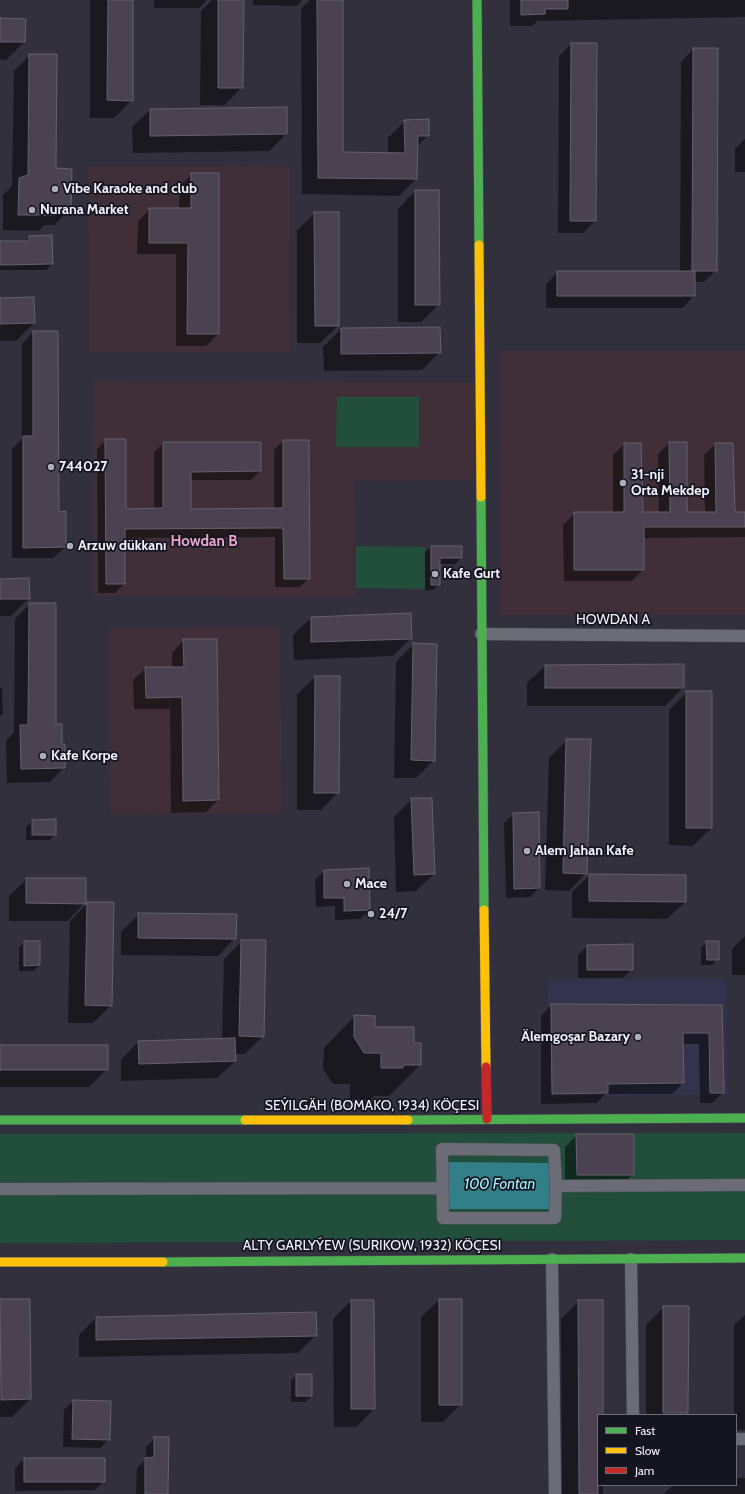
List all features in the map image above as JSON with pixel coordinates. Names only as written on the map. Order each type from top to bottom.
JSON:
[{"type":"street","points":[[477,0],[481,634],[487,1119]]},
{"type":"street","name":"HOWDAN A","points":[[481,634],[745,636]]},
{"type":"street","name":"SEÝILGÄH (BOMAKO, 1934) KÖÇESI","points":[[0,1120],[134,1121],[745,1118]]},
{"type":"street","points":[[442,1149],[554,1150],[556,1186],[555,1218],[443,1218],[442,1149]]},
{"type":"street","points":[[556,1186],[745,1185]]},
{"type":"street","points":[[0,1189],[442,1188]]},
{"type":"street","name":"ALTY GARLYÝEW (SURIKOW, 1932) KÖÇESI","points":[[0,1262],[745,1258]]},
{"type":"street","points":[[630,1259],[633,1414]]},
{"type":"street","points":[[552,1260],[555,1494]]},
{"type":"shaded area","points":[[289,166],[290,352],[89,352],[88,167]]},
{"type":"shaded area","name":"31-nji Orta Mekdep","points":[[501,351],[745,351],[745,615],[500,615]]},
{"type":"shaded area","points":[[94,381],[475,383],[474,480],[354,481],[355,597],[93,596]]},
{"type":"shaded area","points":[[280,627],[282,813],[110,814],[109,628]]},
{"type":"shaded area","name":"Älemgoşar Bazary","points":[[726,978],[728,1094],[549,1097],[547,980]]},
{"type":"green space","points":[[337,397],[419,397],[419,447],[336,447]]},
{"type":"green space","points":[[356,546],[425,547],[425,589],[356,588]]},
{"type":"green space","points":[[745,1133],[745,1240],[0,1243],[0,1134]]},
{"type":"water","name":"100 Fontan","points":[[448,1162],[551,1163],[551,1209],[448,1209]]},
{"type":"building","points":[[108,0],[133,0],[133,101],[107,100]]},
{"type":"building","points":[[218,0],[244,0],[243,88],[218,88]]},
{"type":"building","points":[[317,0],[343,0],[343,152],[405,153],[404,120],[429,119],[429,136],[418,136],[417,179],[318,178]]},
{"type":"building","points":[[521,0],[568,0],[568,9],[545,9],[545,14],[521,15]]},
{"type":"building","points":[[0,18],[26,19],[25,42],[0,42]]},
{"type":"building","points":[[571,43],[597,43],[596,221],[570,221]]},
{"type":"building","points":[[693,48],[718,48],[717,271],[692,271]]},
{"type":"building","points":[[29,54],[57,54],[56,168],[72,169],[71,209],[55,210],[55,215],[18,215],[19,178],[28,175]]},
{"type":"building","points":[[287,107],[287,134],[150,136],[150,109]]},
{"type":"building","points":[[191,173],[219,173],[219,334],[187,334],[188,243],[149,243],[149,208],[191,208]]},
{"type":"building","points":[[415,190],[439,190],[440,305],[415,305]]},
{"type":"building","points":[[314,212],[339,212],[339,326],[315,326]]},
{"type":"building","points":[[52,235],[53,264],[0,265],[0,241],[29,241],[29,236]]},
{"type":"building","points":[[557,271],[695,271],[695,296],[557,296]]},
{"type":"building","points":[[34,297],[35,323],[0,324],[0,298]]},
{"type":"building","points":[[440,327],[441,353],[341,354],[341,328]]},
{"type":"building","points":[[33,331],[58,331],[59,512],[66,511],[66,547],[23,548],[23,436],[33,436]]},
{"type":"building","points":[[105,439],[126,439],[126,509],[163,508],[163,442],[261,442],[261,471],[191,472],[191,509],[283,508],[283,440],[309,440],[310,579],[284,579],[283,528],[125,529],[125,584],[106,584]]},
{"type":"building","points":[[669,442],[687,442],[687,512],[716,512],[715,443],[733,443],[735,512],[745,512],[745,527],[644,527],[644,570],[574,570],[574,512],[624,512],[624,443],[641,443],[643,512],[670,512]]},
{"type":"building","name":"Kafe Gurt","points":[[431,546],[462,546],[462,558],[440,558],[440,585],[431,585]]},
{"type":"building","points":[[29,578],[30,599],[0,599],[0,579]]},
{"type":"building","points":[[29,603],[56,603],[56,724],[62,724],[62,744],[65,744],[65,768],[21,769],[20,725],[28,725]]},
{"type":"building","points":[[411,613],[412,639],[311,642],[311,617]]},
{"type":"building","points":[[183,639],[217,639],[219,800],[183,801],[182,697],[146,698],[145,667],[184,667]]},
{"type":"building","points":[[413,643],[437,644],[435,761],[411,760]]},
{"type":"building","points":[[684,664],[684,688],[545,688],[545,665]]},
{"type":"building","points":[[315,676],[340,676],[339,793],[314,793]]},
{"type":"building","points":[[686,691],[712,691],[712,828],[686,828]]},
{"type":"building","points":[[566,739],[591,739],[587,874],[563,873]]},
{"type":"building","points":[[411,798],[432,798],[435,874],[414,875]]},
{"type":"building","name":"Alem Jahan Kafe","points":[[539,812],[540,888],[514,889],[513,813]]},
{"type":"building","points":[[56,819],[56,835],[32,835],[32,820]]},
{"type":"building","name":"Mace","points":[[369,868],[370,910],[344,911],[344,898],[324,898],[324,870]]},
{"type":"building","points":[[589,874],[686,875],[686,902],[589,901]]},
{"type":"building","points":[[26,878],[86,878],[86,904],[26,903]]},
{"type":"building","points":[[87,902],[114,902],[112,1006],[85,1005]]},
{"type":"building","points":[[138,913],[237,914],[236,939],[138,938]]},
{"type":"building","points":[[241,940],[266,940],[264,1037],[239,1036]]},
{"type":"building","points":[[24,941],[40,941],[40,965],[24,966]]},
{"type":"building","points":[[706,941],[719,941],[719,960],[707,960]]},
{"type":"building","points":[[633,944],[633,970],[587,970],[587,945]]},
{"type":"building","name":"Älemgoşar Bazary","points":[[551,1004],[722,1005],[724,1093],[710,1093],[709,1033],[683,1033],[684,1083],[608,1084],[608,1093],[552,1094]]},
{"type":"building","points":[[354,1015],[375,1016],[375,1027],[414,1027],[414,1043],[421,1043],[421,1065],[403,1065],[403,1068],[381,1068],[381,1053],[364,1053],[354,1037]]},
{"type":"building","points":[[235,1038],[236,1061],[139,1064],[138,1041]]},
{"type":"building","points":[[0,1045],[108,1045],[108,1070],[0,1070]]},
{"type":"building","points":[[576,1134],[634,1134],[634,1175],[577,1175]]},
{"type":"building","points":[[0,1299],[30,1299],[31,1399],[1,1400]]},
{"type":"building","points":[[439,1299],[462,1299],[462,1405],[439,1405]]},
{"type":"building","points":[[351,1300],[374,1300],[375,1409],[351,1409]]},
{"type":"building","points":[[578,1300],[603,1300],[603,1414],[597,1414],[598,1494],[579,1494]]},
{"type":"building","points":[[663,1306],[689,1306],[688,1413],[663,1413]]},
{"type":"building","points":[[316,1312],[317,1336],[96,1340],[96,1317]]},
{"type":"building","points":[[296,1374],[312,1374],[312,1396],[296,1396]]},
{"type":"building","points":[[73,1400],[111,1401],[110,1440],[72,1439]]},
{"type":"building","points":[[154,1437],[169,1437],[168,1494],[145,1494],[145,1458],[154,1457]]},
{"type":"building","points":[[24,1458],[105,1458],[105,1482],[24,1482]]},
{"type":"traffic: fast","points":[[477,0],[479,245]]},
{"type":"traffic: fast","points":[[481,497],[484,910]]},
{"type":"traffic: fast","points":[[408,1120],[745,1118]]},
{"type":"traffic: fast","points":[[0,1120],[245,1120]]},
{"type":"traffic: fast","points":[[163,1262],[745,1258]]},
{"type":"traffic: slow","points":[[479,245],[481,497]]},
{"type":"traffic: slow","points":[[484,910],[486,1067]]},
{"type":"traffic: slow","points":[[245,1120],[408,1120]]},
{"type":"traffic: slow","points":[[0,1262],[163,1262]]},
{"type":"traffic: jam","points":[[486,1067],[487,1119]]},
{"type":"place","name":"Vibe Karaoke and club","points":[[55,189]]},
{"type":"place","name":"Nurana Market","points":[[32,210]]},
{"type":"place","name":"744027","points":[[51,467]]},
{"type":"place","name":"31-nji Orta Mekdep","points":[[623,483]]},
{"type":"place","name":"Arzuw dükkanı","points":[[70,546]]},
{"type":"place","name":"Kafe Gurt","points":[[435,574]]},
{"type":"place","name":"Kafe Korpe","points":[[43,756]]},
{"type":"place","name":"Alem Jahan Kafe","points":[[527,851]]},
{"type":"place","name":"Mace","points":[[347,884]]},
{"type":"place","name":"24/7","points":[[371,914]]},
{"type":"place","name":"Älemgoşar Bazary","points":[[638,1037]]},
{"type":"district","name":"Howdan B","points":[[204,542]]}]
